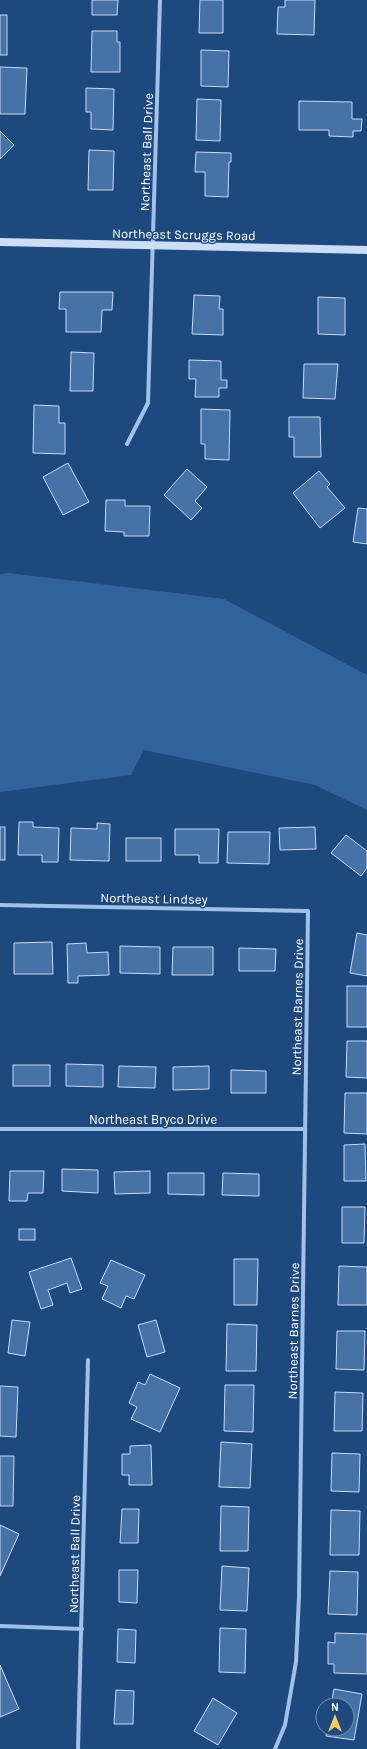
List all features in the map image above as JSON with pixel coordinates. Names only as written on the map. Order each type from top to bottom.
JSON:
[{"type":"street","name":"Northeast Ball Drive","points":[[127,444],[148,403],[160,0]]},
{"type":"street","name":"Northeast Scruggs Road","points":[[0,242],[367,250]]},
{"type":"street","name":"Northeast Lindsey","points":[[0,905],[308,910]]},
{"type":"street","name":"Northeast Barnes Drive","points":[[275,1749],[285,1725],[297,1655],[306,1129],[308,910]]},
{"type":"street","name":"Northeast Bryco Drive","points":[[0,1129],[306,1129]]},
{"type":"street","name":"Northeast Ball Drive","points":[[78,1749],[88,1360]]},
{"type":"street","points":[[0,1626],[82,1629]]},
{"type":"shaded area","points":[[9,573],[224,599],[367,675],[367,810],[315,785],[144,750],[131,775],[0,792],[0,574]]},
{"type":"building","points":[[92,0],[118,0],[117,15],[92,15]]},
{"type":"building","points":[[200,0],[223,0],[223,33],[199,33]]},
{"type":"building","points":[[285,0],[315,0],[314,35],[277,34],[278,7],[285,7]]},
{"type":"building","points":[[0,15],[7,15],[7,55],[0,55]]},
{"type":"building","points":[[92,31],[117,31],[117,42],[120,42],[120,72],[91,72]]},
{"type":"building","points":[[201,50],[229,51],[228,87],[201,86]]},
{"type":"building","points":[[0,67],[27,68],[25,114],[0,114]]},
{"type":"building","points":[[86,88],[114,89],[113,130],[91,129],[91,112],[86,112]]},
{"type":"building","points":[[197,99],[221,100],[220,141],[196,140]]},
{"type":"building","points":[[299,101],[352,102],[352,119],[362,119],[361,131],[353,131],[353,137],[329,136],[329,130],[299,130]]},
{"type":"building","points":[[0,131],[14,145],[0,159]]},
{"type":"building","points":[[89,150],[114,151],[113,190],[88,190]]},
{"type":"building","points":[[196,152],[231,153],[231,162],[229,162],[228,197],[205,196],[205,172],[195,172]]},
{"type":"building","points":[[60,292],[113,292],[112,310],[102,310],[101,332],[66,332],[66,309],[59,309]]},
{"type":"building","points":[[194,295],[220,296],[219,309],[223,309],[223,335],[192,334]]},
{"type":"building","points":[[318,297],[345,298],[345,335],[318,334]]},
{"type":"building","points":[[71,352],[94,353],[93,391],[70,391]]},
{"type":"building","points":[[189,360],[221,361],[221,380],[227,380],[227,388],[219,388],[219,397],[195,397],[196,379],[189,379]]},
{"type":"building","points":[[304,364],[338,364],[335,399],[303,398]]},
{"type":"building","points":[[34,405],[59,406],[59,423],[65,423],[65,454],[33,453]]},
{"type":"building","points":[[201,409],[230,410],[229,460],[205,459],[205,444],[201,444]]},
{"type":"building","points":[[289,417],[320,417],[321,457],[294,457],[294,437],[289,437]]},
{"type":"building","points":[[68,463],[89,502],[63,515],[43,477]]},
{"type":"building","points":[[187,469],[207,487],[195,501],[202,508],[191,520],[164,495]]},
{"type":"building","points":[[319,471],[330,484],[327,487],[345,508],[320,528],[293,493]]},
{"type":"building","points":[[106,500],[125,500],[125,506],[150,506],[149,536],[124,536],[124,532],[105,531]]},
{"type":"building","points":[[358,508],[367,509],[367,544],[353,542]]},
{"type":"building","points":[[19,822],[33,822],[33,827],[59,828],[58,862],[42,862],[42,855],[18,855]]},
{"type":"building","points":[[97,823],[110,824],[109,861],[70,860],[71,828],[97,829]]},
{"type":"building","points":[[0,827],[5,827],[5,860],[0,860]]},
{"type":"building","points":[[315,827],[316,849],[280,850],[279,828]]},
{"type":"building","points":[[175,829],[219,829],[218,863],[199,863],[199,855],[175,855]]},
{"type":"building","points":[[228,832],[270,832],[269,864],[227,863]]},
{"type":"building","points":[[346,835],[367,851],[367,868],[361,876],[331,853]]},
{"type":"building","points":[[126,838],[161,838],[161,861],[126,861]]},
{"type":"building","points":[[357,933],[367,935],[367,976],[350,973]]},
{"type":"building","points":[[52,942],[53,974],[14,974],[14,943]]},
{"type":"building","points":[[86,943],[87,953],[108,952],[109,975],[78,976],[78,983],[68,983],[67,944]]},
{"type":"building","points":[[120,946],[160,947],[160,974],[120,973]]},
{"type":"building","points":[[173,947],[213,947],[213,975],[172,975]]},
{"type":"building","points":[[239,948],[276,949],[275,971],[239,971]]},
{"type":"building","points":[[347,986],[367,986],[367,1027],[347,1027]]},
{"type":"building","points":[[347,1041],[367,1041],[367,1078],[346,1077]]},
{"type":"building","points":[[66,1064],[103,1065],[103,1087],[66,1086]]},
{"type":"building","points":[[13,1065],[50,1065],[50,1086],[13,1086]]},
{"type":"building","points":[[119,1066],[156,1067],[155,1088],[118,1087]]},
{"type":"building","points":[[209,1066],[209,1089],[173,1090],[173,1067]]},
{"type":"building","points":[[231,1070],[266,1071],[266,1093],[231,1093]]},
{"type":"building","points":[[345,1093],[367,1093],[367,1134],[344,1133]]},
{"type":"building","points":[[365,1144],[366,1181],[344,1181],[344,1145]]},
{"type":"building","points":[[62,1169],[98,1170],[98,1193],[62,1191]]},
{"type":"building","points":[[10,1171],[44,1171],[43,1193],[28,1193],[27,1201],[9,1201]]},
{"type":"building","points":[[150,1171],[150,1193],[115,1194],[114,1172]]},
{"type":"building","points":[[168,1173],[204,1173],[204,1195],[168,1194]]},
{"type":"building","points":[[223,1173],[259,1174],[259,1196],[222,1195]]},
{"type":"building","points":[[342,1207],[365,1207],[364,1243],[342,1243]]},
{"type":"building","points":[[19,1229],[35,1229],[35,1240],[19,1240]]},
{"type":"building","points":[[71,1258],[82,1289],[70,1293],[67,1283],[48,1290],[53,1305],[41,1309],[29,1272]]},
{"type":"building","points":[[234,1259],[258,1259],[257,1305],[234,1305]]},
{"type":"building","points":[[111,1260],[145,1275],[134,1299],[126,1296],[121,1308],[102,1299],[108,1286],[100,1283]]},
{"type":"building","points":[[339,1266],[367,1267],[367,1305],[338,1305]]},
{"type":"building","points":[[12,1320],[30,1322],[25,1356],[8,1353]]},
{"type":"building","points":[[156,1320],[165,1352],[147,1357],[138,1325]]},
{"type":"building","points":[[227,1324],[257,1325],[256,1371],[226,1371]]},
{"type":"building","points":[[337,1331],[365,1331],[364,1370],[336,1369]]},
{"type":"building","points":[[150,1374],[180,1388],[160,1432],[131,1419],[137,1407],[129,1403],[138,1382],[145,1385]]},
{"type":"building","points":[[225,1385],[254,1385],[253,1432],[224,1431]]},
{"type":"building","points":[[0,1386],[18,1387],[16,1437],[0,1436]]},
{"type":"building","points":[[335,1392],[363,1393],[362,1431],[334,1431]]},
{"type":"building","points":[[221,1442],[252,1444],[250,1488],[219,1487]]},
{"type":"building","points":[[151,1445],[152,1485],[129,1485],[129,1475],[122,1475],[122,1454],[130,1454],[130,1446]]},
{"type":"building","points":[[332,1453],[360,1454],[359,1492],[331,1491]]},
{"type":"building","points":[[0,1456],[14,1456],[13,1506],[0,1506]]},
{"type":"building","points":[[221,1506],[249,1507],[248,1551],[220,1551]]},
{"type":"building","points":[[122,1509],[139,1509],[138,1543],[120,1543]]},
{"type":"building","points":[[331,1510],[360,1511],[359,1555],[330,1555]]},
{"type":"building","points":[[0,1525],[19,1534],[0,1576]]},
{"type":"building","points":[[222,1566],[249,1568],[247,1611],[220,1610]]},
{"type":"building","points":[[119,1570],[138,1570],[137,1603],[119,1602]]},
{"type":"building","points":[[330,1571],[358,1572],[357,1615],[328,1614]]},
{"type":"building","points":[[220,1628],[246,1629],[245,1673],[219,1672]]},
{"type":"building","points":[[118,1629],[136,1630],[135,1663],[117,1662]]},
{"type":"building","points":[[335,1633],[367,1634],[367,1674],[334,1673],[334,1664],[328,1664],[328,1642],[335,1643]]},
{"type":"building","points":[[0,1665],[19,1709],[0,1717]]},
{"type":"building","points":[[334,1689],[362,1694],[355,1734],[355,1697],[332,1697]]},
{"type":"building","points":[[116,1690],[134,1691],[133,1724],[114,1724]]},
{"type":"building","points":[[213,1698],[237,1713],[218,1745],[194,1731]]},
{"type":"building","points":[[333,1737],[355,1737],[354,1740]]}]
